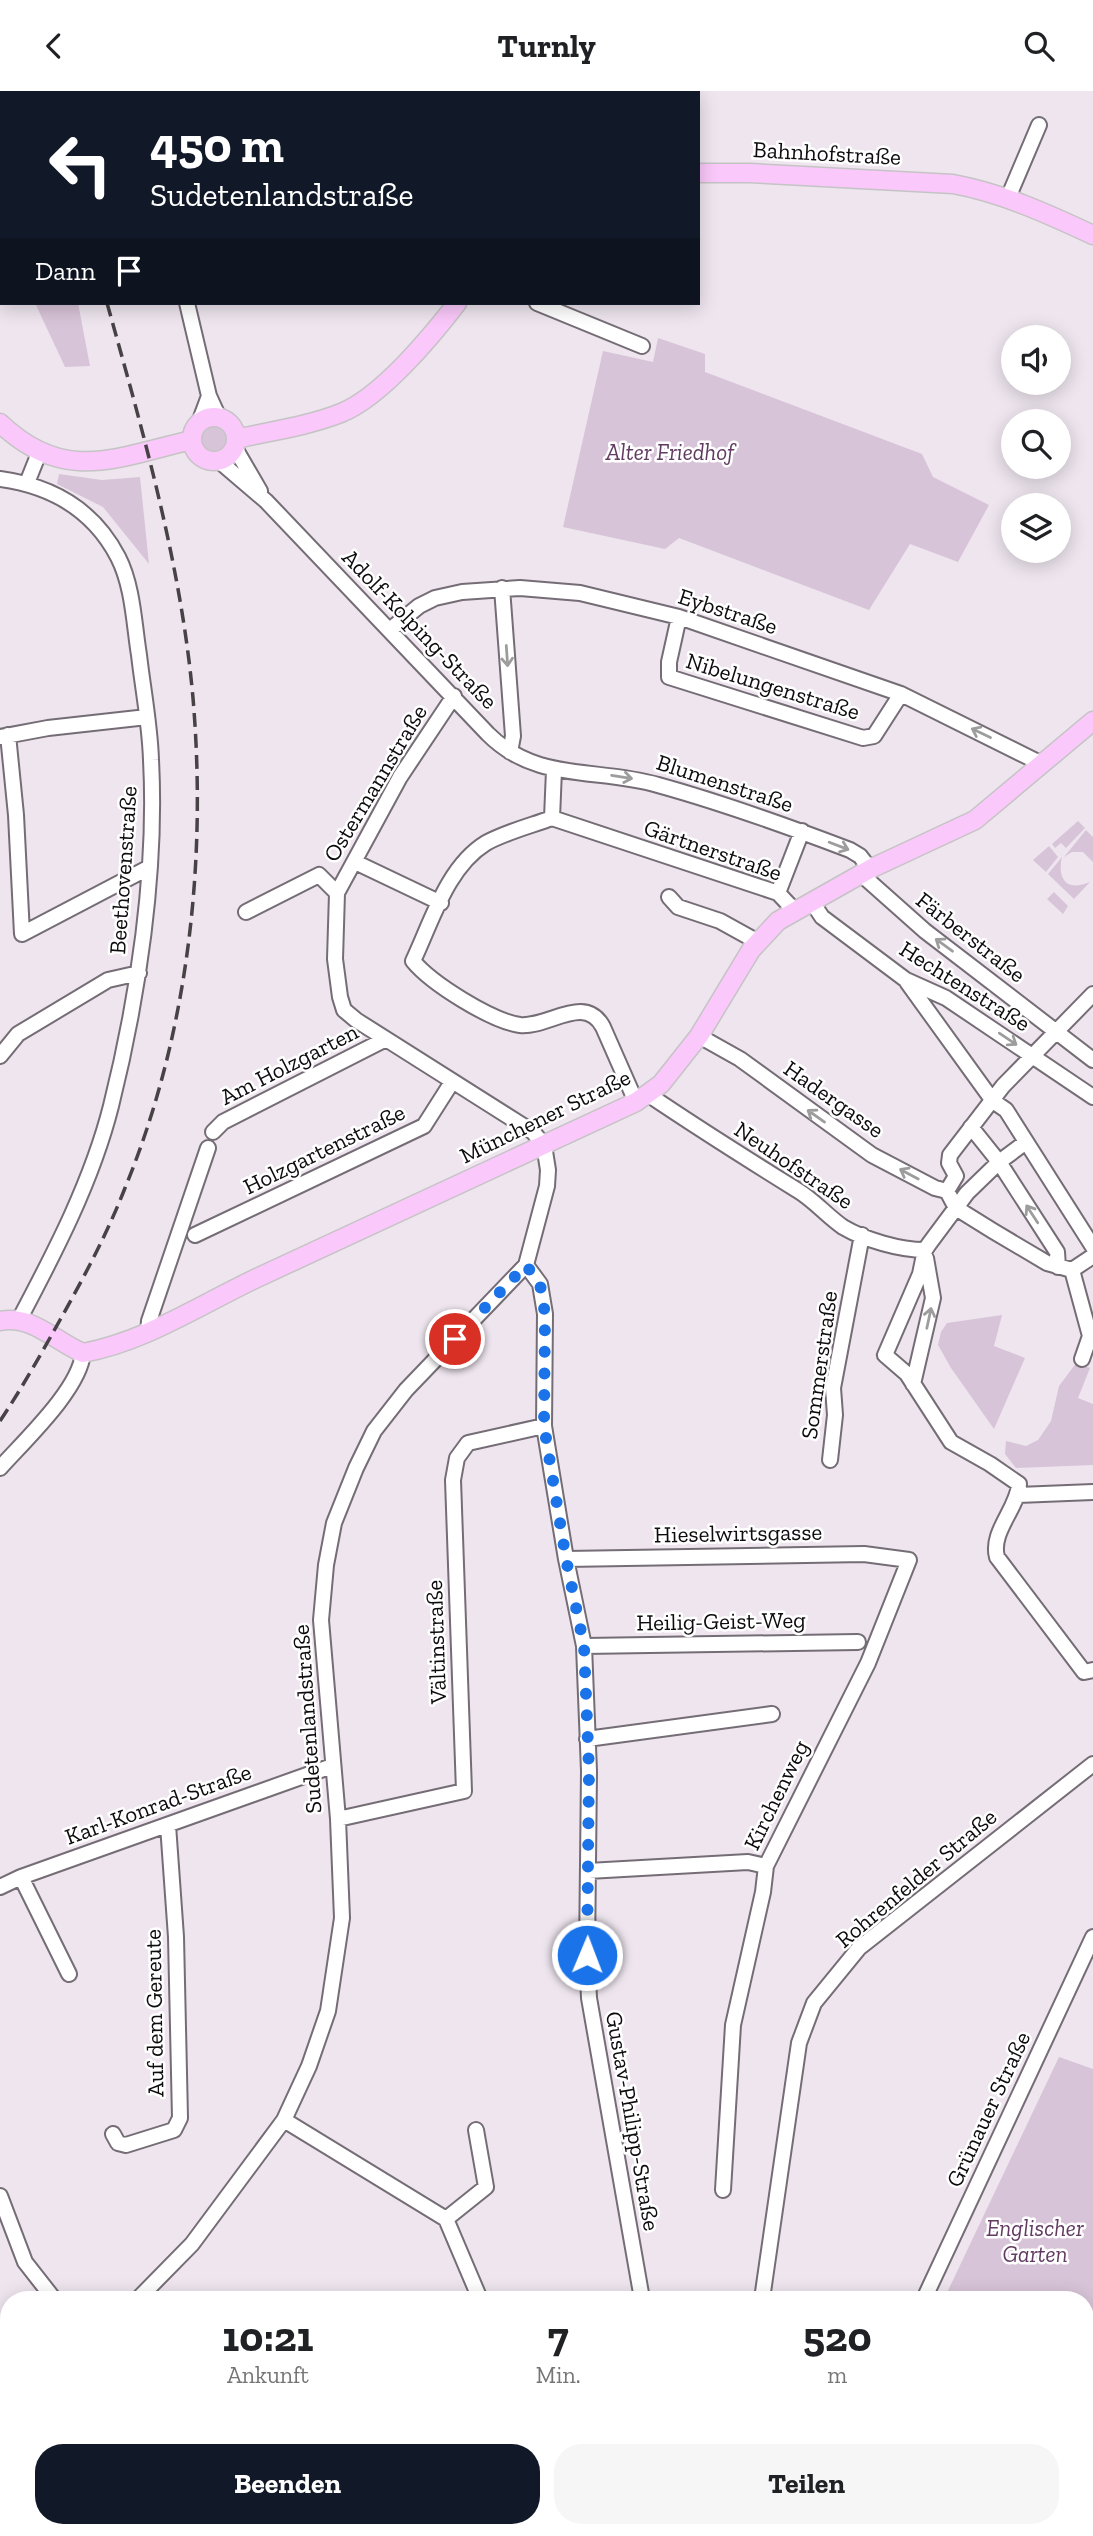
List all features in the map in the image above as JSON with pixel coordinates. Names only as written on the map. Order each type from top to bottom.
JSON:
[{"type":"main road","name":"Bahnhofstraße","points":[[700,173],[750,173],[953,184],[982,189],[1008,198],[1093,235]]},
{"type":"main road","points":[[235,444],[343,412],[372,393],[401,367],[455,305]]},
{"type":"main road","points":[[0,423],[12,435],[39,453],[87,462],[117,460],[195,437],[212,418],[219,418],[230,424],[235,444],[228,457],[219,461],[204,459],[195,437]]},
{"type":"main road","name":"Münchener Straße","points":[[83,1353],[148,1333],[255,1279],[643,1098],[661,1084],[699,1035],[748,954],[778,921],[866,872],[975,820],[1093,721]]},
{"type":"main road","points":[[0,1321],[19,1320],[83,1353]]},
{"type":"street","points":[[1008,198],[1039,125]]},
{"type":"street","points":[[187,305],[209,396],[219,418]]},
{"type":"street","points":[[542,305],[642,346]]},
{"type":"street","points":[[195,437],[209,396]]},
{"type":"street","name":"Adolf-Kolping-Straße","points":[[235,444],[266,501]]},
{"type":"street","points":[[27,483],[39,453]]},
{"type":"street","name":"Adolf-Kolping-Straße","points":[[219,461],[266,501],[495,741],[537,766],[554,770]]},
{"type":"street","name":"Beethovenstraße","points":[[0,479],[27,483],[79,507],[101,530],[118,557],[125,574],[133,614],[151,760],[151,843],[139,973],[111,1107],[97,1152],[69,1221],[19,1320]]},
{"type":"street","points":[[502,588],[513,736],[510,752]]},
{"type":"street","name":"Eybstraße","points":[[391,629],[419,606],[435,598],[462,592],[502,588],[580,593],[679,617],[831,668],[901,694],[1042,764]]},
{"type":"street","name":"Nibelungenstraße","points":[[679,617],[669,662],[669,677],[863,738],[873,736],[901,694]]},
{"type":"street","name":"Ostermannstraße","points":[[454,697],[400,777],[337,893],[335,959],[340,997],[344,1010],[533,1132],[544,1145]]},
{"type":"street","points":[[147,717],[48,728],[4,736],[16,815],[22,934],[148,868]]},
{"type":"street","points":[[554,770],[552,818],[496,838],[458,866],[413,961],[421,971],[465,1001],[520,1025],[537,1023],[573,1012],[591,1012],[598,1018],[643,1098]]},
{"type":"street","name":"Blumenstraße","points":[[554,770],[626,776],[728,805],[850,850],[860,856],[866,872]]},
{"type":"street","name":"Gärtnerstraße","points":[[552,818],[778,893],[795,911]]},
{"type":"street","points":[[778,893],[802,831]]},
{"type":"street","points":[[355,862],[441,903]]},
{"type":"street","name":"Färberstraße","points":[[866,872],[925,931],[1093,1060]]},
{"type":"street","name":"Ostermannstraße","points":[[246,912],[320,875],[337,893]]},
{"type":"street","points":[[668,897],[678,907],[720,921],[758,942]]},
{"type":"street","name":"Hechtenstraße","points":[[812,902],[822,917],[906,981],[946,998],[1093,1097]]},
{"type":"street","points":[[0,1056],[18,1034],[29,1027],[108,980],[139,973]]},
{"type":"street","points":[[906,981],[993,1101],[1006,1110],[1093,1247]]},
{"type":"street","points":[[1093,994],[1003,1086],[950,1155],[949,1163],[956,1176],[947,1191],[956,1208],[1027,1252],[1065,1269],[1093,1256]]},
{"type":"street","name":"Hadergasse","points":[[699,1035],[740,1059],[872,1155],[935,1188],[947,1191]]},
{"type":"street","name":"Am Holzgarten","points":[[214,1132],[223,1122],[386,1039]]},
{"type":"street","name":"Holzgartenstraße","points":[[195,1235],[424,1126],[452,1081]]},
{"type":"street","name":"Neuhofstraße","points":[[643,1098],[801,1192],[844,1227],[911,1250],[925,1250]]},
{"type":"street","points":[[971,1127],[999,1163],[1057,1252],[1090,1336],[1082,1359]]},
{"type":"street","points":[[1026,1142],[967,1193],[925,1250],[920,1274],[885,1355],[907,1374],[951,1443],[1019,1483],[1018,1495],[1007,1513],[995,1550],[997,1557],[1084,1672],[1093,1670]]},
{"type":"street","name":"Sudetenlandstraße","points":[[146,2291],[182,2257],[284,2120],[309,2066],[328,2011],[342,1918],[338,1819],[321,1620],[326,1565],[334,1523],[374,1431],[406,1390],[526,1265],[547,1186],[548,1170],[544,1145]]},
{"type":"street","points":[[148,1333],[149,1321],[208,1148]]},
{"type":"street","name":"Sommerstraße","points":[[830,1459],[835,1415],[833,1388],[862,1235]]},
{"type":"street","points":[[913,1384],[933,1299],[925,1250]]},
{"type":"street","name":"Gustav-Philipp-Straße","points":[[526,1265],[540,1284],[545,1314],[544,1426],[566,1559],[584,1646],[587,1955],[592,2021],[641,2291]]},
{"type":"street","points":[[0,1468],[66,1393],[80,1371],[83,1353]]},
{"type":"street","name":"Vältinstraße","points":[[338,1819],[464,1791],[453,1480],[457,1458],[468,1443],[544,1426]]},
{"type":"street","points":[[1018,1495],[1093,1492]]},
{"type":"street","name":"Hieselwirtsgasse","points":[[566,1559],[864,1554],[909,1560]]},
{"type":"street","name":"Kirchenweg","points":[[723,2190],[733,2025],[763,1892],[766,1866],[868,1663],[909,1560]]},
{"type":"street","name":"Heilig-Geist-Weg","points":[[584,1646],[858,1641]]},
{"type":"street","points":[[587,1739],[772,1714]]},
{"type":"street","name":"Rohrenfelder Straße","points":[[763,2291],[799,2043],[814,2003],[859,1948],[1093,1764]]},
{"type":"street","name":"Karl-Konrad-Straße","points":[[0,1887],[21,1877],[332,1766]]},
{"type":"street","name":"Auf dem Gereute","points":[[113,2134],[118,2143],[126,2145],[174,2130],[180,2118],[176,1937],[168,1825]]},
{"type":"street","points":[[588,1871],[748,1862],[766,1866]]},
{"type":"street","points":[[21,1877],[69,1974]]},
{"type":"street","name":"Grünauer Straße","points":[[928,2291],[1093,1937]]},
{"type":"street","points":[[284,2120],[446,2219],[478,2291]]},
{"type":"street","points":[[446,2219],[486,2187],[476,2130]]},
{"type":"street","points":[[0,2196],[25,2262],[48,2291]]},
{"type":"green space","points":[[36,305],[78,305],[90,366],[65,367]]},
{"type":"green space","name":"Alter Friedhof","points":[[658,338],[705,354],[705,372],[922,454],[933,477],[989,505],[958,562],[910,544],[869,610],[679,538],[665,549],[563,527],[603,351],[653,362]]},
{"type":"green space","points":[[214,426],[223,430],[227,439],[223,448],[214,452],[205,448],[201,439],[205,430]]},
{"type":"green space","points":[[59,474],[102,480],[140,477],[149,564],[103,507],[57,484]]},
{"type":"green space","points":[[1078,821],[1085,828],[1066,848],[1061,843],[1055,848],[1052,844]]},
{"type":"green space","points":[[1086,830],[1093,837],[1093,862],[1083,852],[1072,852],[1064,857]]},
{"type":"green space","points":[[1049,846],[1058,857],[1046,872],[1033,860]]},
{"type":"green space","points":[[1062,857],[1061,872],[1065,881],[1075,885],[1090,882],[1074,899],[1048,874]]},
{"type":"green space","points":[[1054,892],[1068,906],[1063,914],[1047,899]]},
{"type":"green space","points":[[1002,1315],[994,1346],[1025,1358],[994,1429],[938,1345],[941,1332],[947,1323]]},
{"type":"green space","points":[[1077,1362],[1090,1368],[1078,1398],[1093,1404],[1093,1465],[1016,1468],[1005,1454],[1006,1441],[1026,1446],[1038,1440],[1051,1421],[1059,1386]]},
{"type":"green space","name":"Englischer Garten","points":[[1059,2057],[1093,2069],[1093,2291],[948,2291]]},
{"type":"railway","points":[[0,1421],[95,1255],[147,1130],[178,1009],[194,885],[197,760],[193,698],[180,598],[159,499],[108,305]]},
{"type":"route","points":[[455,1339],[526,1265],[540,1284],[545,1314],[544,1426],[566,1559],[584,1646],[589,1770],[587,1955]]}]
